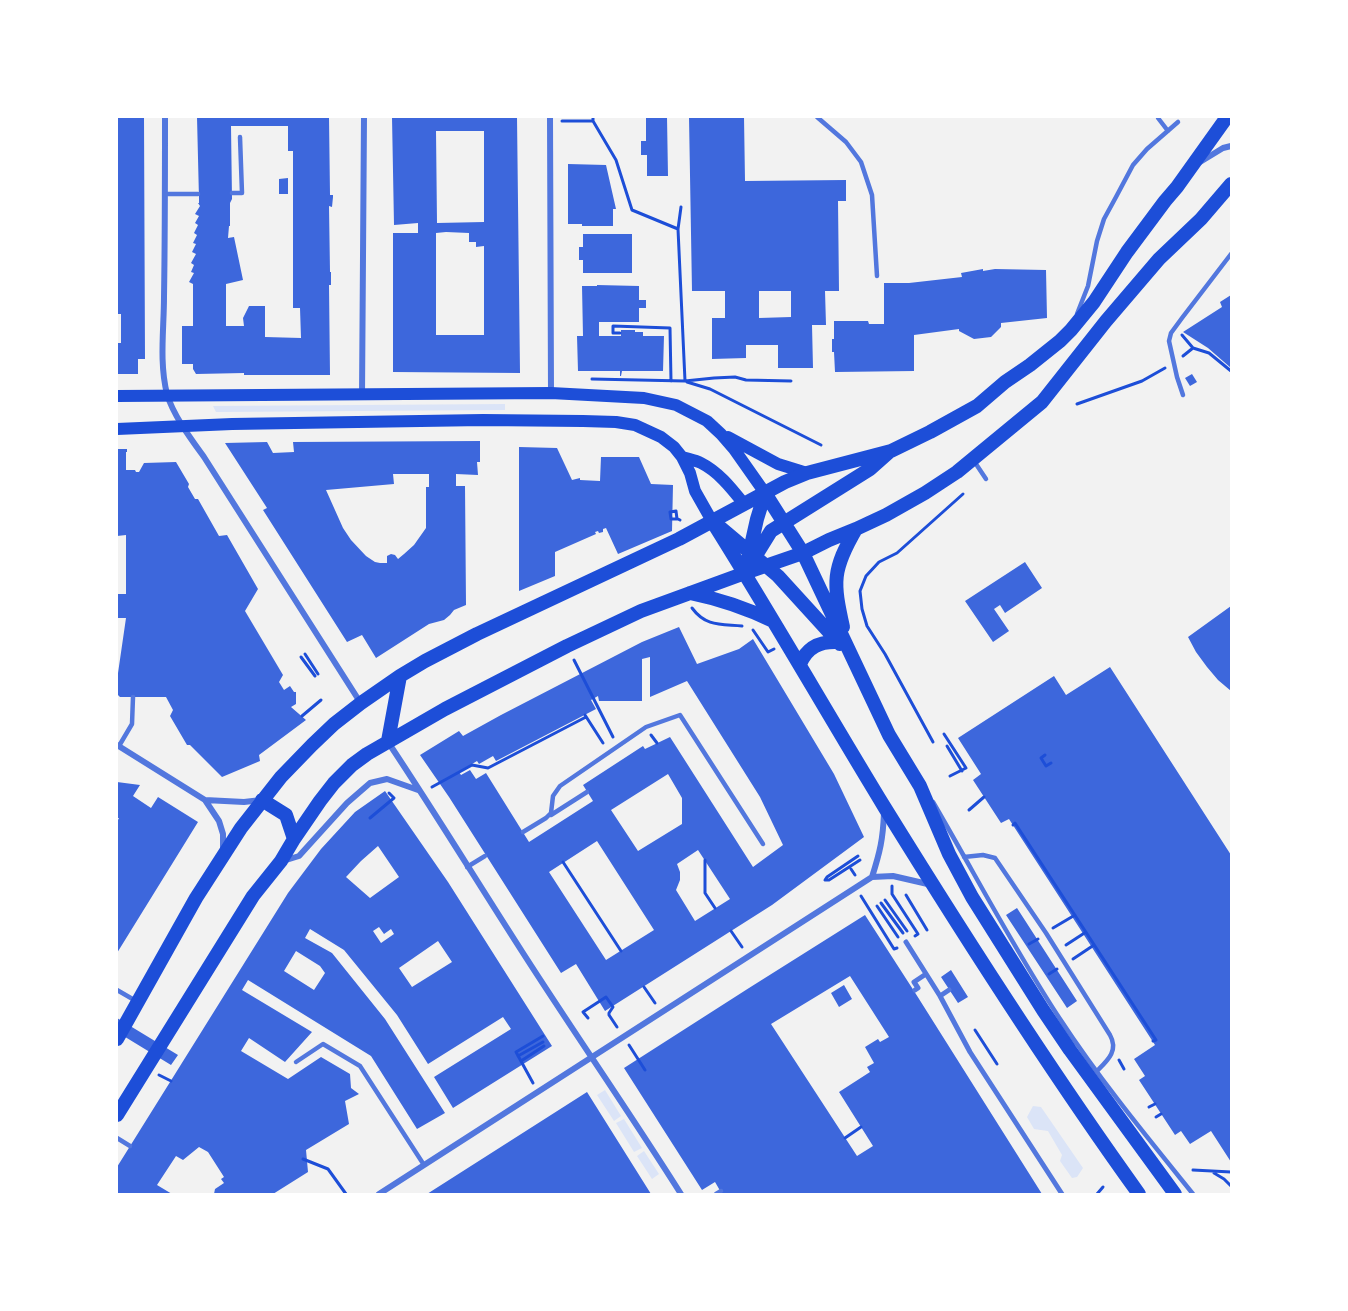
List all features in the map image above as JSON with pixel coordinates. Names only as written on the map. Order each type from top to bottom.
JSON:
[{"type":"main road","points":[[117,1039],[196,898],[262,800],[280,777],[312,745],[361,703],[424,661],[679,539],[765,493],[807,473],[891,450],[977,406],[1005,382],[1038,359],[1071,330],[1227,117]]},
{"type":"main road","points":[[117,1115],[253,896],[281,861],[320,801],[334,783],[359,759],[445,709],[567,646],[640,611],[805,553],[886,515],[957,472],[1042,402],[1159,259],[1224,199],[1231,184]]},
{"type":"main road","points":[[117,396],[551,393],[659,400],[676,405],[707,421],[722,434],[744,461],[805,553],[845,646],[889,735],[920,786],[958,858],[972,897],[1070,1050],[1175,1194]]},
{"type":"main road","points":[[117,429],[244,424],[483,420],[616,422],[635,425],[661,437],[682,457],[695,491],[712,521],[933,885],[1027,1032],[1139,1194]]},
{"type":"main road","points":[[722,434],[778,464],[807,473]]},
{"type":"main road","points":[[745,573],[753,554],[771,531],[870,469],[891,450]]},
{"type":"main road","points":[[682,457],[701,463],[715,472],[728,483],[757,519],[805,553]]},
{"type":"main road","points":[[753,554],[757,519],[765,493]]},
{"type":"main road","points":[[712,521],[768,566],[845,646]]},
{"type":"main road","points":[[845,646],[836,580],[841,560],[856,529]]},
{"type":"main road","points":[[688,593],[737,605],[773,621]]},
{"type":"main road","points":[[800,664],[806,652],[813,646],[822,643],[845,646]]},
{"type":"main road","points":[[388,741],[400,676]]},
{"type":"main road","points":[[262,800],[286,815],[294,839]]},
{"type":"street","points":[[165,117],[162,357],[167,395],[183,427],[361,703]]},
{"type":"street","points":[[362,395],[364,117]]},
{"type":"street","points":[[550,119],[551,393]]},
{"type":"street","points":[[1193,166],[1223,148],[1231,146]]},
{"type":"street","points":[[388,741],[562,1014],[681,1194]]},
{"type":"street","points":[[118,746],[205,800],[219,821],[223,834],[223,855]]},
{"type":"street","points":[[281,861],[299,856],[347,803],[370,783],[387,779],[420,791]]},
{"type":"street","points":[[205,800],[244,802],[262,800]]},
{"type":"street","points":[[872,877],[881,844],[884,806]]},
{"type":"street","points":[[379,1194],[872,877],[893,876],[933,885]]},
{"type":"street","points":[[906,942],[940,996],[970,1052],[1062,1194]]},
{"type":"street","points":[[915,990],[918,988],[914,982],[926,974]]},
{"type":"street","points":[[940,996],[950,990]]},
{"type":"lane","points":[[817,117],[846,142],[861,162],[872,195],[877,276]]},
{"type":"lane","points":[[1158,118],[1168,131]]},
{"type":"lane","points":[[1071,330],[1088,286],[1104,219],[1133,165],[1147,149],[1178,122]]},
{"type":"lane","points":[[232,193],[242,193],[240,137]]},
{"type":"lane","points":[[165,194],[198,194]]},
{"type":"lane","points":[[1184,395],[1177,377],[1169,341],[1172,333],[1231,254]]},
{"type":"lane","points":[[973,459],[986,479]]},
{"type":"lane","points":[[118,746],[132,724],[133,697]]},
{"type":"lane","points":[[546,818],[551,813],[553,796],[560,786],[646,727],[680,715],[763,844]]},
{"type":"lane","points":[[523,832],[587,792]]},
{"type":"lane","points":[[1097,1071],[1110,1058],[1113,1051],[1113,1040],[1046,933],[995,858],[983,855],[958,858],[996,912],[1060,1020],[1097,1071],[1139,1127],[1193,1194]]},
{"type":"lane","points":[[467,867],[485,856]]},
{"type":"lane","points":[[117,990],[138,1002]]},
{"type":"lane","points":[[296,1062],[323,1044],[360,1066],[424,1165]]},
{"type":"lane","points":[[117,1138],[130,1146]]},
{"type":"path","points":[[550,119],[593,119],[616,160],[632,210],[678,229]]},
{"type":"path","points":[[681,207],[678,229],[685,381]]},
{"type":"path","points":[[621,333],[613,333],[613,326],[670,328],[670,381]]},
{"type":"path","points":[[1183,336],[1194,348],[1209,353],[1231,371]]},
{"type":"path","points":[[1077,404],[1142,381],[1194,348]]},
{"type":"path","points":[[584,378],[685,381],[714,378],[791,381]]},
{"type":"path","points":[[685,381],[710,389],[821,445]]},
{"type":"path","points":[[933,742],[867,626],[860,591],[866,576],[879,562],[897,552],[963,494]]},
{"type":"path","points":[[709,623],[744,626]]},
{"type":"path","points":[[753,630],[768,652]]},
{"type":"path","points":[[567,646],[611,734]]},
{"type":"path","points":[[301,657],[316,675],[305,654]]},
{"type":"path","points":[[302,716],[321,699]]},
{"type":"path","points":[[420,791],[472,765],[488,768],[585,716],[604,744]]},
{"type":"path","points":[[945,735],[966,768],[950,776]]},
{"type":"path","points":[[947,746],[962,771]]},
{"type":"path","points":[[1046,755],[1041,758],[1046,766],[1051,763]]},
{"type":"path","points":[[370,818],[394,798],[385,789]]},
{"type":"path","points":[[969,810],[984,797]]},
{"type":"path","points":[[1012,825],[1015,823],[1156,1040],[1153,1041]]},
{"type":"path","points":[[859,858],[829,880],[825,880],[827,877],[859,858]]},
{"type":"path","points":[[705,860],[705,893],[715,908]]},
{"type":"path","points":[[563,862],[621,951]]},
{"type":"path","points":[[856,887],[894,949],[902,944],[879,905],[908,940],[906,942]]},
{"type":"path","points":[[885,900],[911,938],[918,934],[892,894]]},
{"type":"path","points":[[906,895],[927,930]]},
{"type":"path","points":[[731,931],[734,936]]},
{"type":"path","points":[[1062,948],[1086,932]]},
{"type":"path","points":[[644,987],[648,993]]},
{"type":"path","points":[[588,1018],[583,1012],[606,997],[612,1006]]},
{"type":"path","points":[[975,1030],[997,1064]]},
{"type":"path","points":[[538,1093],[516,1052],[543,1036]]},
{"type":"path","points":[[518,1056],[543,1041]]},
{"type":"path","points":[[521,1061],[544,1046]]},
{"type":"path","points":[[638,1059],[645,1070]]},
{"type":"path","points":[[1149,1107],[1155,1104]]},
{"type":"path","points":[[1156,1117],[1161,1114]]},
{"type":"path","points":[[845,1138],[861,1127]]},
{"type":"path","points":[[303,1159],[328,1169],[346,1194]]},
{"type":"path","points":[[1193,1170],[1231,1172]]},
{"type":"path","points":[[1211,1171],[1231,1186]]},
{"type":"path","points":[[1097,1194],[1103,1186]]},
{"type":"shaded area","points":[[505,404],[505,410],[216,412],[213,406]]},
{"type":"shaded area","points":[[605,1090],[621,1116],[614,1121],[597,1095]]},
{"type":"shaded area","points":[[1033,1106],[1041,1107],[1083,1168],[1077,1177],[1072,1178],[1060,1161],[1062,1155],[1048,1131],[1034,1129],[1027,1117]]},
{"type":"shaded area","points":[[624,1119],[642,1148],[634,1152],[616,1123]]},
{"type":"shaded area","points":[[644,1151],[659,1174],[652,1179],[637,1156]]},
{"type":"building","points":[[117,117],[144,117],[145,359],[138,359],[138,374],[117,374],[117,343],[121,343],[121,314],[117,314]]},
{"type":"building","points":[[197,117],[329,117],[330,195],[333,195],[332,207],[329,206],[330,375],[196,374],[193,364],[182,364],[182,326],[193,326],[193,284],[189,282],[194,273],[191,272],[194,265],[191,263],[196,254],[192,252],[197,235],[194,233],[198,225],[195,223],[199,216],[195,214],[200,206],[198,203]],"holes":[[[231,126],[288,126],[288,151],[293,151],[293,308],[300,308],[301,338],[265,337],[265,306],[249,306],[243,318],[244,326],[226,326],[226,284],[243,280],[234,237],[228,238],[232,199]]]},
{"type":"building","points":[[392,117],[517,117],[520,373],[393,372],[393,233],[418,233],[418,223],[394,225]],"holes":[[[436,131],[484,131],[484,222],[437,223]],[[436,233],[469,233],[469,242],[476,242],[476,247],[484,246],[484,335],[436,335]]]},
{"type":"building","points":[[646,117],[667,117],[668,176],[647,176],[647,155],[641,155],[641,141],[646,141]]},
{"type":"building","points":[[689,117],[744,117],[745,181],[846,180],[846,201],[838,201],[839,291],[825,291],[826,325],[812,325],[813,368],[778,368],[778,345],[746,345],[746,358],[712,359],[712,318],[725,318],[725,291],[692,291]],"holes":[[[759,291],[791,291],[791,317],[759,318]]]},
{"type":"building","points":[[568,164],[606,165],[616,209],[613,209],[613,226],[568,224]]},
{"type":"building","points":[[288,178],[288,194],[279,194],[279,179]]},
{"type":"building","points":[[583,234],[632,234],[632,273],[583,273],[583,260],[579,260],[579,247],[583,247]]},
{"type":"building","points":[[983,269],[983,271],[995,269],[1046,270],[1047,318],[1001,323],[1001,327],[991,337],[974,339],[959,329],[914,335],[914,371],[835,372],[834,352],[832,352],[834,321],[868,321],[869,324],[884,324],[884,283],[909,283],[962,277],[961,273]]},
{"type":"building","points":[[582,286],[639,286],[639,300],[646,300],[646,308],[639,308],[639,322],[599,322],[599,336],[621,336],[621,330],[635,330],[635,332],[643,332],[643,336],[664,336],[663,371],[622,371],[620,376],[620,371],[578,371],[577,336],[583,336]]},
{"type":"building","points":[[1231,295],[1231,368],[1208,348],[1183,332],[1222,307],[1220,302]]},
{"type":"building","points":[[1192,374],[1197,382],[1190,386],[1185,378]]},
{"type":"building","points":[[480,441],[478,475],[456,474],[456,486],[465,486],[466,605],[454,610],[444,620],[429,624],[376,658],[362,635],[347,642],[263,510],[267,508],[225,443],[267,442],[273,453],[294,452],[293,442]],"holes":[[[393,474],[429,474],[429,487],[426,487],[426,528],[414,545],[398,559],[395,555],[387,556],[387,563],[375,562],[351,540],[326,490],[394,484]]]},
{"type":"building","points":[[519,447],[557,448],[572,480],[580,478],[580,480],[600,481],[601,457],[639,457],[651,484],[673,485],[672,531],[618,554],[606,528],[603,532],[595,532],[596,534],[555,552],[555,576],[519,591]]},
{"type":"building","points":[[117,449],[127,449],[126,470],[139,472],[144,463],[176,462],[189,484],[188,487],[195,499],[198,499],[219,536],[227,535],[258,589],[245,611],[283,675],[279,682],[284,690],[290,686],[296,692],[296,704],[291,707],[306,720],[259,755],[260,761],[222,777],[190,745],[187,745],[170,716],[173,710],[166,697],[120,697],[117,694],[126,618],[117,618],[117,594],[126,594],[126,535],[117,536]]},
{"type":"building","points":[[1025,562],[1042,588],[1005,613],[1000,605],[994,609],[1009,631],[993,642],[965,601]]},
{"type":"building","points":[[1231,606],[1231,691],[1207,667],[1188,637]]},
{"type":"building","points":[[679,627],[697,664],[739,649],[753,639],[834,774],[864,837],[772,905],[605,1011],[576,964],[561,973],[420,755],[459,731],[463,736],[642,642]],"holes":[[[650,657],[650,697],[687,681],[760,797],[783,845],[753,867],[670,737],[645,749],[643,746],[583,785],[593,801],[529,842],[486,773],[476,779],[470,770],[461,775],[459,772],[477,761],[479,764],[493,756],[496,761],[596,709],[591,700],[598,696],[599,701],[642,701],[642,659]],[[668,774],[682,798],[682,824],[638,851],[611,810]],[[597,841],[654,930],[606,960],[549,872]],[[698,850],[730,899],[695,921],[676,890],[680,880],[677,864]]]},
{"type":"building","points":[[1110,667],[1231,855],[1231,1162],[1211,1131],[1190,1144],[1181,1131],[1175,1135],[1139,1080],[1145,1076],[1134,1059],[1155,1045],[1009,819],[1001,823],[973,780],[981,774],[958,738],[1054,676],[1066,695]]},
{"type":"building","points":[[117,782],[140,785],[133,796],[151,808],[158,797],[198,822],[117,953],[117,822],[119,818],[117,818]]},
{"type":"building","points":[[385,791],[448,882],[552,1046],[453,1108],[434,1077],[511,1029],[503,1017],[428,1064],[397,1015],[344,950],[310,929],[305,938],[332,953],[385,1019],[445,1113],[417,1129],[371,1056],[248,980],[242,990],[312,1032],[285,1062],[249,1038],[241,1051],[288,1079],[321,1057],[350,1074],[351,1088],[359,1094],[345,1101],[349,1124],[306,1150],[308,1172],[273,1194],[214,1194],[215,1189],[224,1183],[221,1179],[224,1177],[208,1152],[199,1147],[183,1160],[176,1156],[157,1185],[172,1194],[117,1194],[117,1167],[288,893],[321,849],[355,812]],"holes":[[[378,846],[399,877],[370,898],[346,877]],[[379,927],[384,934],[391,929],[394,934],[381,943],[373,931]],[[438,941],[452,962],[412,987],[399,968]],[[296,951],[320,966],[325,973],[314,990],[284,971]]]},
{"type":"building","points":[[1017,908],[1077,1001],[1067,1008],[1006,915]]},
{"type":"building","points":[[865,915],[1042,1194],[722,1194],[715,1182],[702,1190],[624,1068]],"holes":[[[850,976],[889,1037],[880,1042],[878,1039],[865,1047],[874,1063],[867,1067],[870,1072],[839,1092],[873,1146],[857,1156],[771,1024]]]},
{"type":"building","points":[[951,970],[968,997],[958,1003],[941,977]]},
{"type":"building","points":[[844,985],[852,999],[839,1007],[831,993]]},
{"type":"building","points":[[117,1018],[178,1055],[171,1065],[117,1032]]},
{"type":"building","points":[[587,1092],[651,1194],[427,1194]]}]
